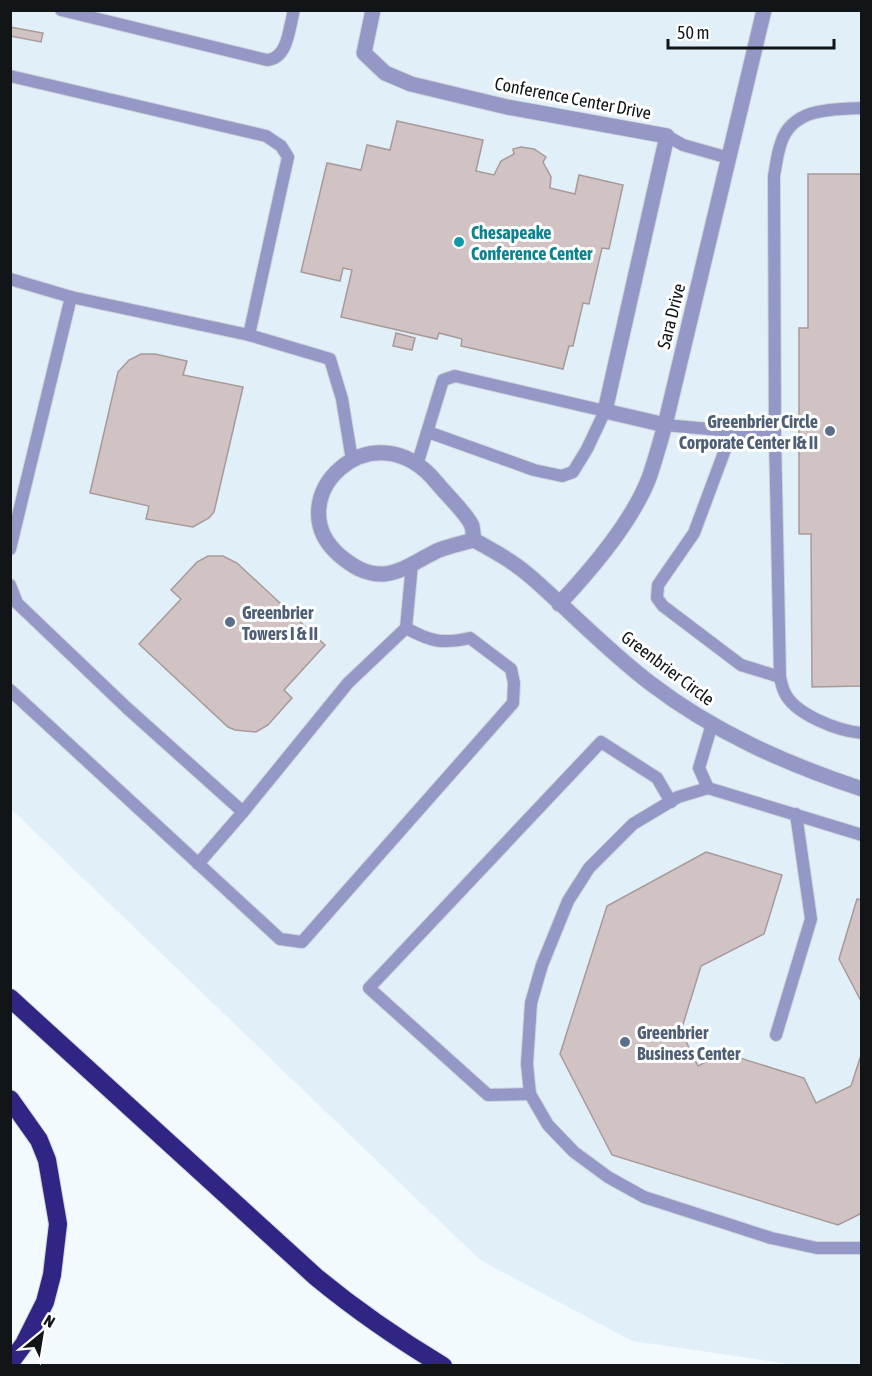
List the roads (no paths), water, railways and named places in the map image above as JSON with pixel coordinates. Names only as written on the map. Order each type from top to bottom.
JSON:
[{"type":"highway","points":[[10,998],[316,1277],[383,1329],[443,1365]]},
{"type":"highway","points":[[10,1099],[39,1140],[47,1160],[58,1224],[53,1267],[45,1302],[24,1344],[10,1363]]},
{"type":"street","name":"Conference Center Drive","points":[[373,10],[364,53],[385,73],[411,84],[507,107],[667,136],[605,411]]},
{"type":"street","name":"Sara Drive","points":[[560,604],[610,544],[637,502],[648,479],[665,424],[764,10]]},
{"type":"street","points":[[605,411],[665,424]]},
{"type":"street","points":[[369,453],[396,453],[417,465],[430,474],[471,525],[474,540],[441,549],[399,570],[385,574],[369,573],[352,566],[327,543],[320,530],[317,517],[328,483],[337,471],[352,460],[369,453]]},
{"type":"street","name":"Greenbrier Circle","points":[[474,540],[503,556],[530,576],[651,684],[712,724],[780,759],[861,789]]},
{"type":"lane","points":[[61,10],[267,60],[275,60],[281,55],[294,10]]},
{"type":"lane","points":[[10,76],[266,136],[281,146],[288,157],[249,335]]},
{"type":"lane","points":[[861,108],[821,109],[795,121],[781,142],[774,176],[775,435],[780,677],[784,693],[804,713],[825,724],[861,733]]},
{"type":"lane","points":[[667,136],[683,145],[729,158]]},
{"type":"lane","points":[[10,279],[70,297],[249,335],[330,359],[342,399],[352,460]]},
{"type":"lane","points":[[10,549],[70,297]]},
{"type":"lane","points":[[417,465],[443,380],[455,376],[605,411],[573,472],[562,476],[534,470],[428,432]]},
{"type":"lane","points":[[665,424],[775,435]]},
{"type":"lane","points":[[732,431],[694,533],[658,585],[657,597],[663,606],[741,665],[780,677]]},
{"type":"lane","points":[[198,864],[348,683],[406,628],[412,564]]},
{"type":"lane","points":[[10,585],[17,603],[127,708],[243,812]]},
{"type":"lane","points":[[10,690],[280,939],[302,942],[513,702],[514,683],[511,669],[470,638],[450,643],[426,639],[406,628]]},
{"type":"lane","points":[[708,788],[699,768],[712,724]]},
{"type":"lane","points":[[530,1094],[488,1095],[369,988],[601,742],[657,778],[671,802]]},
{"type":"lane","points":[[861,835],[708,788],[671,802],[633,824],[589,868],[568,901],[542,965],[531,1004],[527,1064],[530,1094],[548,1125],[574,1152],[608,1177],[644,1197],[771,1238],[816,1248],[861,1248]]},
{"type":"lane","points":[[776,1035],[811,919],[796,814]]},
{"type":"place","name":"Chesapeake Conference Center","points":[[459,242]]},
{"type":"place","name":"Greenbrier Circle Corporate Center I& II","points":[[830,431]]},
{"type":"place","name":"Greenbrier Towers I & II","points":[[230,622]]},
{"type":"place","name":"Greenbrier Business Center","points":[[625,1042]]}]
